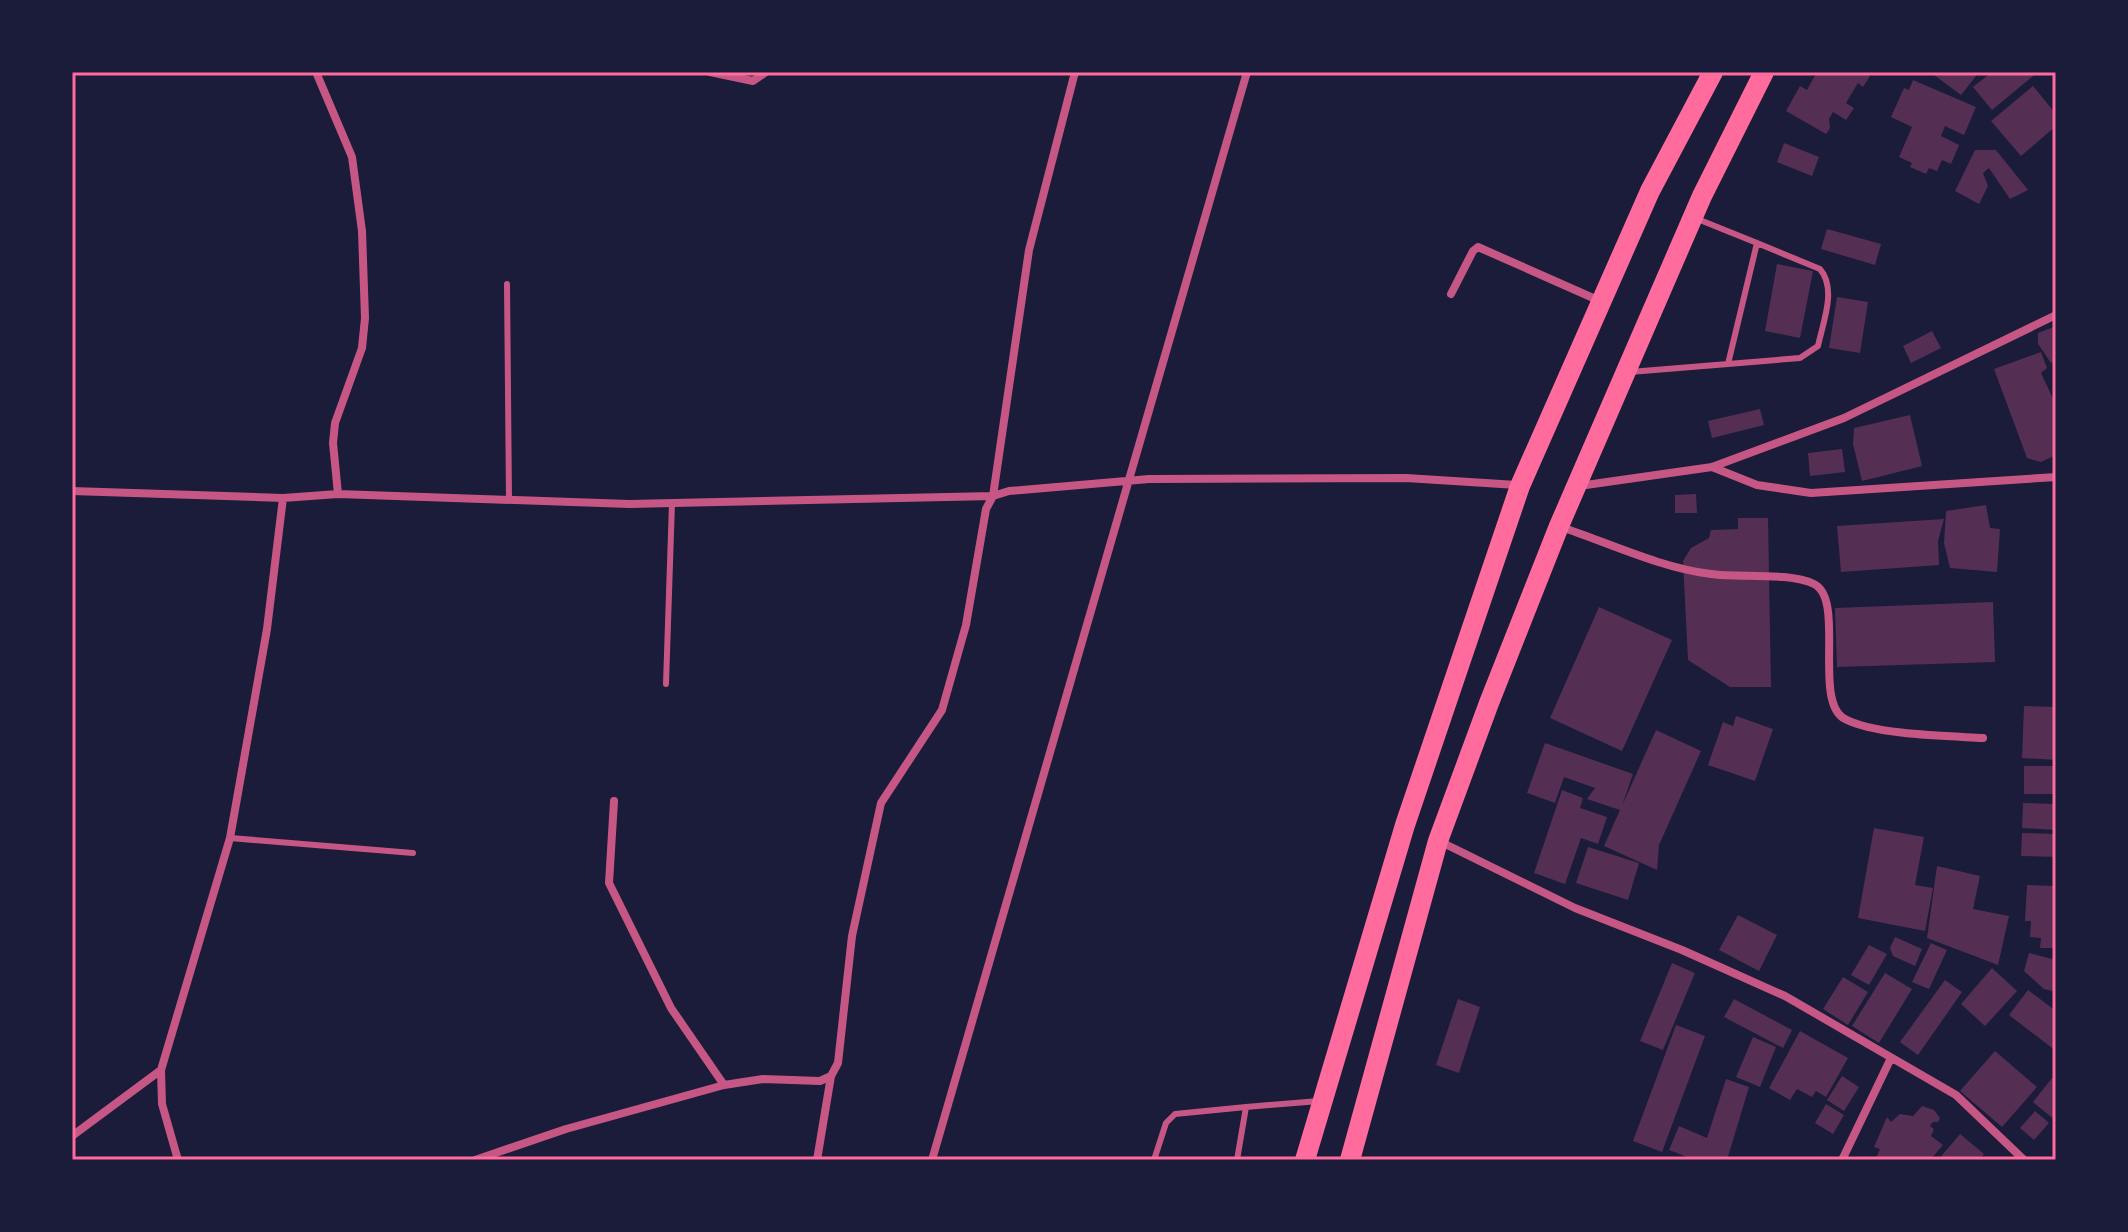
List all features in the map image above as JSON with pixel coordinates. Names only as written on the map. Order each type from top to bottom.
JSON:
[{"type":"main road","points":[[1305,1160],[1409,810],[1520,486],[1650,191],[1713,72]]},
{"type":"main road","points":[[1350,1160],[1438,841],[1489,703],[1559,526],[1693,217],[1764,72]]},
{"type":"street","points":[[316,72],[352,157],[362,231],[365,318],[362,348],[335,423],[333,443],[338,494]]},
{"type":"street","points":[[710,72],[753,81],[766,72]]},
{"type":"street","points":[[817,1160],[831,1076],[838,1063],[852,936],[881,803],[942,710],[966,625],[986,509],[993,496],[1029,250],[1075,72]]},
{"type":"street","points":[[932,1160],[1247,72]]},
{"type":"street","points":[[1451,294],[1478,247],[1601,302]]},
{"type":"street","points":[[1578,486],[1712,467],[1844,418],[2056,315]]},
{"type":"street","points":[[1712,467],[1757,485],[1811,493],[2056,477]]},
{"type":"street","points":[[72,491],[283,498],[338,494],[672,503],[993,496],[1009,491],[1127,481],[1406,478],[1520,486]]},
{"type":"street","points":[[178,1160],[162,1104],[161,1070],[230,838],[267,629],[283,498]]},
{"type":"street","points":[[1559,526],[1672,567],[1711,574],[1812,582],[1821,588],[1827,600],[1830,675],[1838,714],[1847,720],[1895,731],[1983,738]]},
{"type":"street","points":[[614,801],[609,883],[671,1008],[724,1085]]},
{"type":"street","points":[[1438,841],[1575,908],[1682,950],[1785,996],[1956,1095],[2024,1160]]},
{"type":"street","points":[[1842,1160],[1891,1058]]},
{"type":"street","points":[[72,1136],[161,1070]]},
{"type":"street","points":[[475,1160],[566,1129],[724,1085],[763,1079],[820,1081],[831,1076]]},
{"type":"lane","points":[[1627,372],[1800,358],[1818,346],[1830,288],[1827,277],[1820,269],[1693,217]]},
{"type":"lane","points":[[1728,364],[1757,243]]},
{"type":"lane","points":[[507,284],[509,500]]},
{"type":"lane","points":[[666,684],[672,503]]},
{"type":"lane","points":[[230,838],[413,853]]},
{"type":"lane","points":[[1154,1160],[1166,1123],[1175,1114],[1322,1101]]},
{"type":"lane","points":[[1237,1160],[1246,1107]]},
{"type":"building","points":[[1817,72],[1864,72],[1870,76],[1863,87],[1858,83],[1846,103],[1854,108],[1846,120],[1833,112],[1826,134],[1786,111],[1800,86],[1807,90]]},
{"type":"building","points":[[1930,72],[1971,72],[1976,76],[1961,95]]},
{"type":"building","points":[[1992,72],[2038,72],[1992,110],[1973,87]]},
{"type":"building","points":[[1913,80],[1976,107],[1964,135],[1945,126],[1941,136],[1959,145],[1951,164],[1942,160],[1937,171],[1929,168],[1926,174],[1910,167],[1912,163],[1899,157],[1912,127],[1891,117],[1904,88],[1909,90]]},
{"type":"building","points":[[2033,86],[2056,114],[2056,126],[2021,156],[1991,121]]},
{"type":"building","points":[[1784,143],[1819,157],[1812,176],[1777,162]]},
{"type":"building","points":[[1975,150],[1996,150],[2028,190],[2010,199],[1989,168],[1983,173],[1988,186],[1979,204],[1955,191]]},
{"type":"building","points":[[1827,229],[1881,244],[1875,265],[1821,249]]},
{"type":"building","points":[[1777,264],[1813,271],[1800,338],[1765,331]]},
{"type":"building","points":[[1837,297],[1868,302],[1860,353],[1829,348]]},
{"type":"building","points":[[2056,326],[2056,361],[2051,363],[2038,344],[2038,333]]},
{"type":"building","points":[[1932,331],[1941,348],[1911,363],[1903,346]]},
{"type":"building","points":[[2041,352],[2047,368],[2041,373],[2056,405],[2056,455],[2041,462],[2027,458],[1994,369]]},
{"type":"building","points":[[1760,409],[1764,425],[1712,438],[1708,421]]},
{"type":"building","points":[[1910,415],[1922,466],[1862,481],[1853,444],[1854,428]]},
{"type":"building","points":[[1842,449],[1845,472],[1810,476],[1808,453]]},
{"type":"building","points":[[1696,494],[1697,513],[1675,513],[1675,495]]},
{"type":"building","points":[[1986,505],[1990,528],[2000,529],[1997,572],[1950,568],[1944,543],[1946,511]]},
{"type":"building","points":[[1738,518],[1768,518],[1771,687],[1730,687],[1688,660],[1683,561],[1691,548],[1709,538],[1711,530],[1738,529]]},
{"type":"building","points":[[1944,519],[1938,541],[1939,565],[1841,572],[1837,526]]},
{"type":"building","points":[[1993,602],[1995,662],[1837,667],[1835,608]]},
{"type":"building","points":[[1599,607],[1672,640],[1622,751],[1550,718]]},
{"type":"building","points":[[2024,706],[2056,707],[2056,760],[2022,758]]},
{"type":"building","points":[[1736,716],[1773,729],[1755,781],[1708,765],[1723,722],[1733,726]]},
{"type":"building","points":[[1656,730],[1701,751],[1659,845],[1657,870],[1604,846],[1620,810],[1587,799],[1595,788],[1564,777],[1555,803],[1527,793],[1545,743],[1633,774],[1622,806]]},
{"type":"building","points":[[2024,766],[2056,766],[2056,794],[2024,794]]},
{"type":"building","points":[[1562,790],[1583,798],[1580,808],[1607,817],[1598,844],[1581,838],[1565,884],[1534,873]]},
{"type":"building","points":[[2023,803],[2056,804],[2056,830],[2022,828]]},
{"type":"building","points":[[1874,828],[1924,837],[1915,885],[1933,888],[1925,931],[1858,918]]},
{"type":"building","points":[[2022,833],[2056,834],[2056,857],[2021,856]]},
{"type":"building","points":[[1588,847],[1639,863],[1628,900],[1576,883]]},
{"type":"building","points":[[1937,866],[1980,876],[1973,909],[2009,916],[1998,965],[1927,938]]},
{"type":"building","points":[[2027,885],[2056,886],[2056,948],[2040,948],[2041,938],[2030,937],[2031,921],[2025,921]]},
{"type":"building","points":[[1738,915],[1777,935],[1759,971],[1719,950]]},
{"type":"building","points":[[1895,937],[1922,949],[1915,966],[1893,956],[1890,948]]},
{"type":"building","points":[[1931,943],[1947,950],[1929,989],[1912,982]]},
{"type":"building","points":[[1869,945],[1887,954],[1869,985],[1851,975]]},
{"type":"building","points":[[2029,953],[2056,960],[2056,992],[2044,989],[2024,971]]},
{"type":"building","points":[[1672,963],[1695,973],[1663,1050],[1640,1041]]},
{"type":"building","points":[[1992,968],[2017,991],[1985,1026],[1961,1004]]},
{"type":"building","points":[[1885,973],[1912,989],[1879,1043],[1852,1026]]},
{"type":"building","points":[[1843,977],[1868,992],[1848,1025],[1823,1009]]},
{"type":"building","points":[[1945,980],[1962,992],[1918,1055],[1900,1042]]},
{"type":"building","points":[[2028,990],[2056,1011],[2056,1051],[2009,1015]]},
{"type":"building","points":[[1458,999],[1480,1007],[1459,1073],[1436,1065]]},
{"type":"building","points":[[1734,999],[1792,1030],[1783,1048],[1724,1017]]},
{"type":"building","points":[[1676,1025],[1705,1036],[1662,1152],[1633,1141]]},
{"type":"building","points":[[1800,1031],[1848,1058],[1826,1097],[1816,1091],[1812,1097],[1797,1089],[1790,1100],[1769,1088]]},
{"type":"building","points":[[1753,1037],[1776,1047],[1760,1087],[1736,1077]]},
{"type":"building","points":[[1995,1051],[2037,1087],[2002,1127],[1960,1091]]},
{"type":"building","points":[[1842,1076],[1859,1087],[1844,1111],[1827,1100]]},
{"type":"building","points":[[2052,1078],[2056,1081],[2056,1121],[2033,1102]]},
{"type":"building","points":[[1726,1079],[1749,1087],[1727,1160],[1695,1160],[1669,1150],[1679,1126],[1707,1138]]},
{"type":"building","points":[[1826,1104],[1844,1115],[1833,1134],[1815,1123]]},
{"type":"building","points":[[1922,1106],[1934,1110],[1940,1118],[1930,1126],[1934,1129],[1931,1136],[1943,1145],[1930,1160],[1875,1160],[1880,1149],[1874,1147],[1887,1117],[1891,1122],[1900,1114],[1913,1116]]},
{"type":"building","points":[[2035,1111],[2049,1123],[2034,1140],[2020,1128]]},
{"type":"building","points":[[1960,1134],[1984,1154],[1979,1160],[1938,1160]]}]
